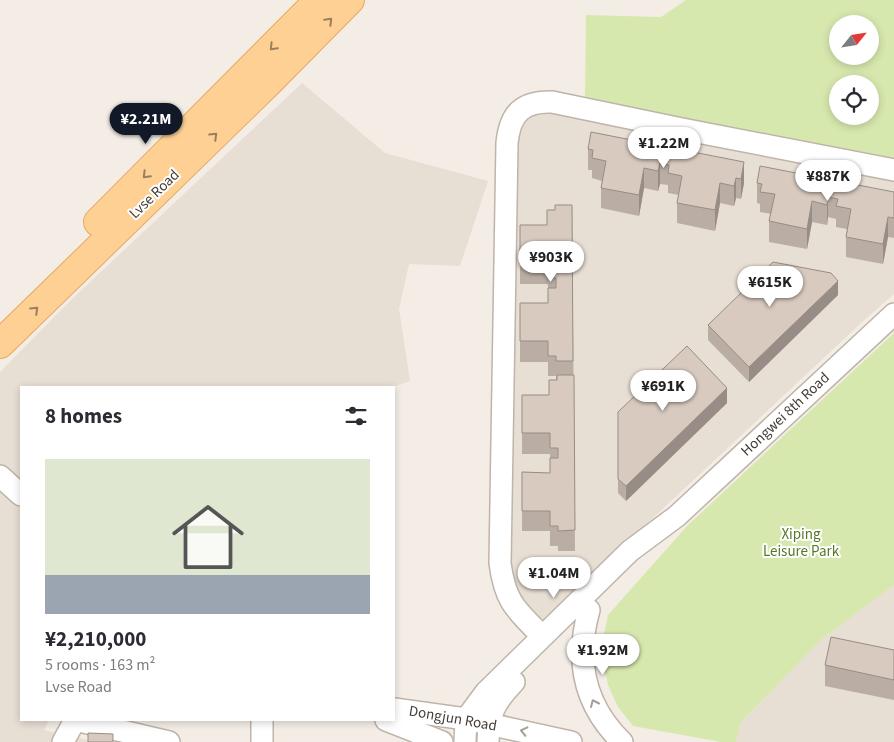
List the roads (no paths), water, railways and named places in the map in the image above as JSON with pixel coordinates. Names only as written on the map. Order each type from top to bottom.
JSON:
[{"type":"main road","name":"Lvse Road","points":[[0,318],[254,67],[319,0]]},
{"type":"main road","name":"Lvse Road","points":[[0,344],[269,82],[350,0]]},
{"type":"street","points":[[542,636],[511,604],[503,584],[500,563],[507,143],[508,128],[514,116],[525,106],[538,102],[552,102],[894,170]]},
{"type":"street","name":"Hongwei 8th Road","points":[[466,718],[486,692],[630,551],[677,516],[894,314]]},
{"type":"street","points":[[0,476],[20,495]]},
{"type":"street","name":"Hongwei 8th Road","points":[[488,733],[498,698],[640,560],[677,516]]},
{"type":"street","points":[[589,610],[582,642],[585,676],[596,707],[604,722],[622,742]]},
{"type":"street","name":"Dongjun Road","points":[[395,708],[466,718],[488,733],[571,742]]},
{"type":"street","points":[[465,742],[466,718]]},
{"type":"street","points":[[63,742],[74,721]]},
{"type":"street","points":[[79,721],[159,741]]},
{"type":"street","points":[[262,721],[262,742]]},
{"type":"street","name":"Dongjun Road","points":[[389,721],[442,742]]},
{"type":"park label","name":"Xiping Leisure Park","points":[[801,542]]}]
